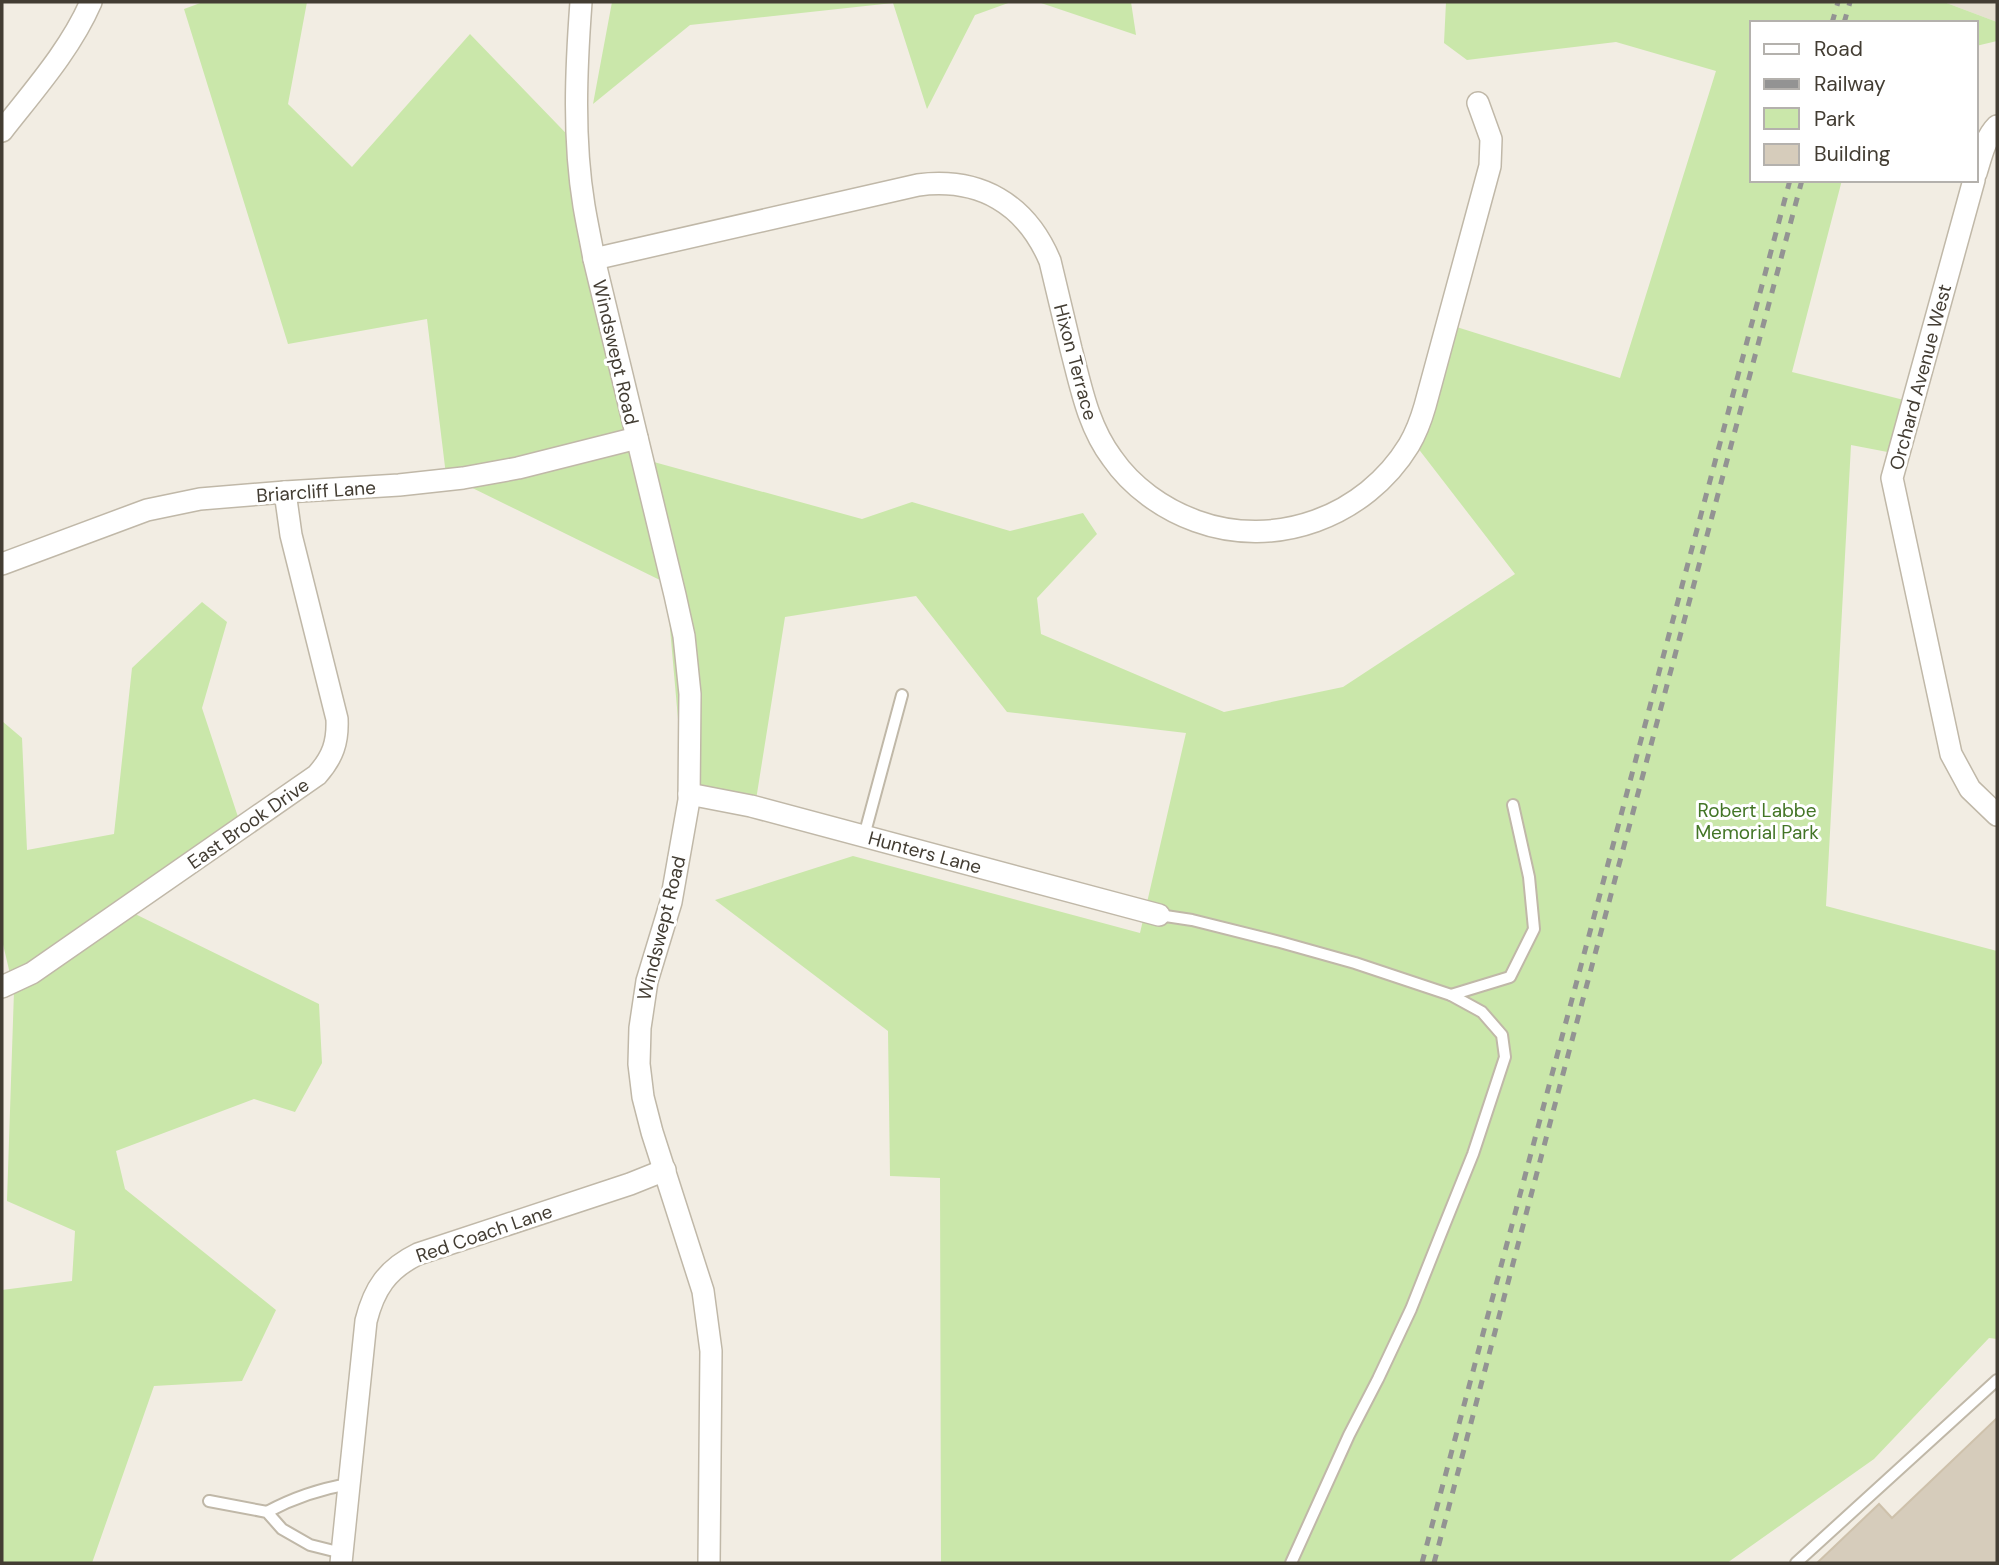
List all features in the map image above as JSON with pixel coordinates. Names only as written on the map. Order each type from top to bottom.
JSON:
[{"type":"street","points":[[2,131],[71,41],[91,2]]},
{"type":"street","name":"Windswept Road","points":[[582,2],[576,93],[578,154],[584,205],[594,259],[684,636],[690,694],[690,794],[671,902],[647,981],[640,1028],[639,1064],[643,1097],[652,1132],[703,1291],[710,1330],[709,1563]]},
{"type":"street","name":"Hixon Terrace","points":[[594,259],[918,185],[949,183],[980,190],[1000,199],[1015,210],[1031,226],[1043,244],[1050,261],[1083,399],[1094,428],[1113,461],[1146,494],[1184,516],[1206,525],[1230,530],[1276,531],[1299,527],[1347,507],[1369,491],[1391,470],[1409,445],[1418,426],[1490,166],[1491,139],[1478,103]]},
{"type":"street","points":[[1978,166],[1991,133],[1997,126]]},
{"type":"street","name":"Orchard Avenue West","points":[[1973,182],[1892,478],[1946,739],[1963,779],[1997,815]]},
{"type":"street","name":"Briarcliff Lane","points":[[2,564],[147,510],[200,499],[463,478],[518,468],[637,438]]},
{"type":"street","name":"East Brook Drive","points":[[2,986],[32,972],[306,783],[317,775],[330,758],[335,746],[337,719],[291,535],[285,492]]},
{"type":"street","name":"Hunters Lane","points":[[690,794],[751,806],[1159,915]]},
{"type":"street","name":"Red Coach Lane","points":[[342,1558],[366,1321],[372,1299],[382,1281],[393,1270],[418,1254],[631,1184],[665,1170]]},
{"type":"lane","points":[[864,836],[902,695]]},
{"type":"lane","points":[[1451,995],[1510,977],[1534,929],[1530,877],[1513,806]]},
{"type":"lane","points":[[1159,915],[1192,920],[1280,942],[1355,963],[1451,995],[1482,1012],[1502,1035],[1505,1057],[1472,1154],[1411,1309],[1349,1435],[1291,1563]]},
{"type":"lane","points":[[1796,1563],[1997,1380]]},
{"type":"lane","points":[[209,1502],[267,1512],[290,1500],[324,1488],[349,1484]]},
{"type":"lane","points":[[267,1512],[282,1529],[310,1545],[342,1558]]},
{"type":"shaded area","points":[[1944,2],[1997,2],[1997,22]]},
{"type":"green space","name":"Robert Labbe Memorial Park","points":[[203,2],[307,2],[288,104],[352,167],[470,34],[586,154],[632,456],[862,519],[912,502],[1010,531],[1083,513],[1097,534],[1037,598],[1041,634],[1224,712],[1343,687],[1515,574],[1407,434],[1447,324],[1620,378],[1716,71],[1616,42],[1467,60],[1444,43],[1446,2],[1944,2],[1997,22],[1997,41],[1978,46],[1978,21],[1750,21],[1750,182],[1841,182],[1792,372],[1912,402],[1898,454],[1851,445],[1826,906],[1997,951],[1997,1339],[1989,1338],[1874,1459],[1727,1563],[941,1563],[940,1178],[890,1176],[888,1031],[715,900],[853,856],[1140,933],[1186,733],[1007,712],[916,596],[785,617],[756,800],[684,787],[666,583],[446,475],[427,319],[288,344],[184,9]]},
{"type":"green space","points":[[612,2],[1011,2],[975,15],[927,109],[893,3],[690,25],[593,104]]},
{"type":"green space","points":[[1038,2],[1131,2],[1136,35]]},
{"type":"green space","points":[[202,602],[227,622],[202,708],[243,832],[129,911],[319,1004],[322,1063],[295,1112],[254,1099],[116,1151],[125,1189],[276,1310],[242,1381],[154,1386],[92,1563],[2,1563],[2,1290],[72,1281],[75,1231],[7,1201],[14,991],[2,940],[2,721],[22,738],[27,850],[114,834],[132,668]]},
{"type":"building","points":[[1997,1418],[1997,1563],[1817,1563],[1879,1504],[1892,1518]]},
{"type":"railway","points":[[1833,21],[1838,2]]},
{"type":"railway","points":[[1845,21],[1850,2]]},
{"type":"railway","points":[[1422,1563],[1789,182]]},
{"type":"railway","points":[[1434,1563],[1801,182]]}]
